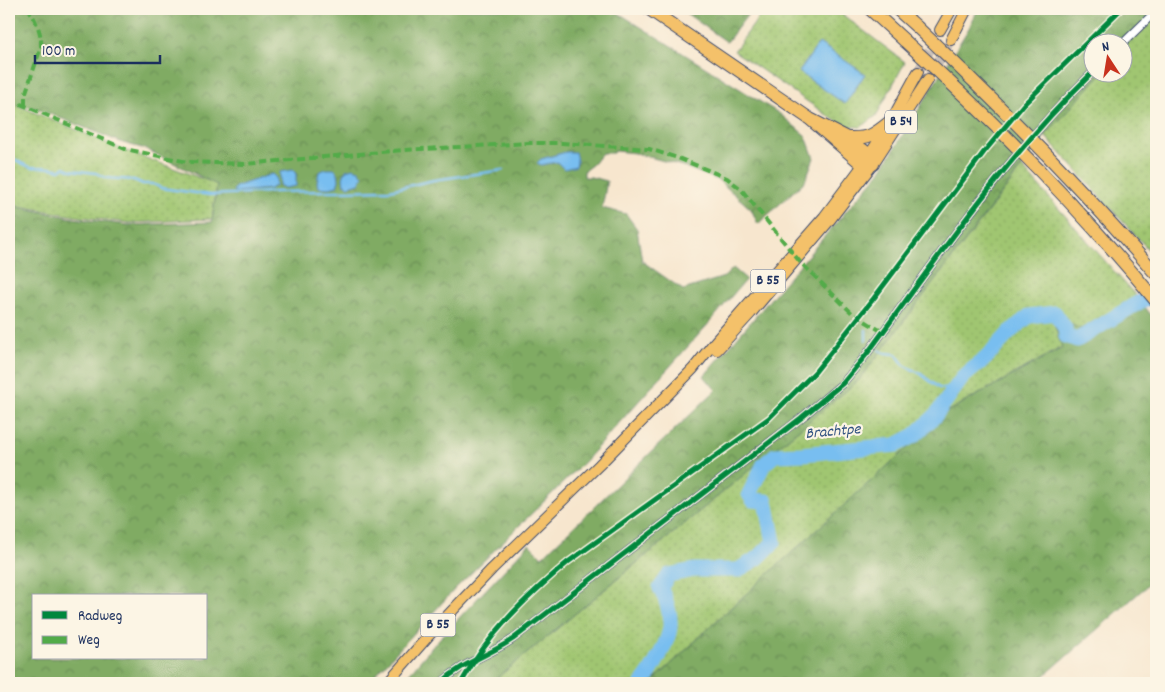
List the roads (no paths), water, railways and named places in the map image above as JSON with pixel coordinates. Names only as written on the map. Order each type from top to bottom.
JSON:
[{"type":"highway","points":[[648,9],[869,161]]},
{"type":"highway","points":[[870,9],[974,104],[1028,157],[1104,240],[1156,302]]},
{"type":"highway","points":[[897,9],[1023,129],[1074,182],[1156,274]]},
{"type":"highway","points":[[810,119],[847,138],[869,161]]},
{"type":"highway","points":[[847,138],[862,139],[873,136],[891,121]]},
{"type":"main road","points":[[940,30],[952,9]]},
{"type":"main road","points":[[951,40],[968,9]]},
{"type":"main road","name":"B 54","points":[[891,121],[918,72]]},
{"type":"main road","name":"B 54","points":[[869,161],[928,79]]},
{"type":"main road","name":"B 55","points":[[387,683],[431,633],[492,569],[751,313],[826,219],[869,161],[891,121]]},
{"type":"street","points":[[1132,34],[1156,11]]},
{"type":"street","points":[[441,683],[466,663],[499,648],[513,639],[794,424],[843,383],[878,339],[1001,173],[1059,105],[1082,82]]},
{"type":"water","points":[[819,43],[865,74],[845,104],[799,72]]},
{"type":"water","points":[[566,152],[575,152],[576,166],[564,169],[557,162],[541,165],[537,163],[541,159]]},
{"type":"water","points":[[353,168],[359,170],[363,176],[359,183],[349,186],[344,184],[343,178],[346,170]]},
{"type":"water","points":[[326,169],[334,169],[338,173],[339,180],[337,186],[329,188],[318,187],[319,172]]},
{"type":"water","points":[[293,170],[296,174],[296,186],[285,188],[280,186],[280,172]]},
{"type":"water","points":[[272,174],[276,178],[276,185],[270,189],[233,191],[235,187]]},
{"type":"waterway","points":[[9,156],[31,167],[60,170],[65,167],[71,170],[96,173],[106,178],[134,180],[143,184],[153,184],[161,188],[210,195],[390,190],[434,180],[503,170]]},
{"type":"waterway","name":"Brachtpe","points":[[642,683],[659,656],[669,633],[669,612],[660,588],[669,575],[694,570],[738,570],[758,558],[774,542],[766,501],[753,500],[749,494],[764,464],[775,455],[896,445],[915,435],[935,416],[963,377],[986,358],[1011,331],[1029,316],[1055,313],[1065,328],[1066,336],[1077,340],[1156,294]]},
{"type":"waterway","points":[[866,330],[866,340]]},
{"type":"waterway","points":[[879,350],[885,353],[896,354],[904,365],[921,374],[939,388],[954,390]]},
{"type":"tunnel","points":[[918,72],[940,30]]},
{"type":"tunnel","points":[[928,79],[951,40]]}]
